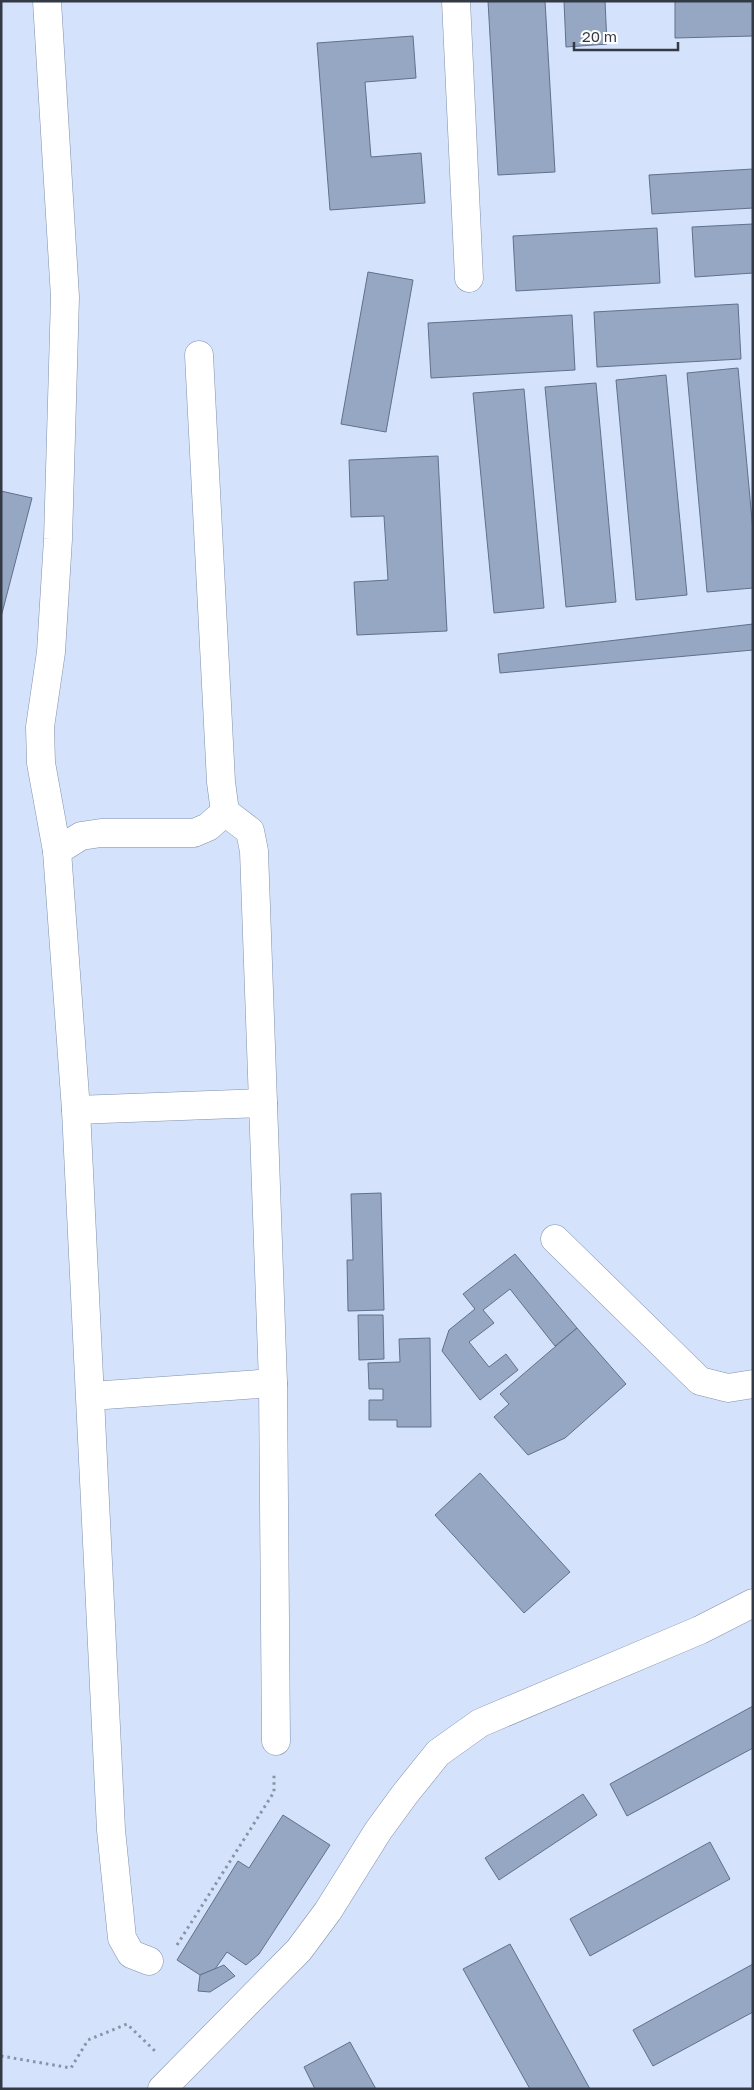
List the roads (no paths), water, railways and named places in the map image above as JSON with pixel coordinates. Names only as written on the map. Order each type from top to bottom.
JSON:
[{"type":"street","points":[[47,1],[64,297],[58,539],[51,652],[40,728],[41,763],[57,851],[76,1110],[111,1830],[122,1938],[131,1954],[149,1961]]},
{"type":"street","points":[[456,1],[469,278]]},
{"type":"street","points":[[199,355],[221,782],[225,812],[250,830],[254,851],[273,1383],[276,1741]]},
{"type":"street","points":[[57,851],[81,836],[94,834],[194,833],[208,827],[225,812]]},
{"type":"street","points":[[76,1110],[263,1103]]},
{"type":"street","points":[[555,1238],[700,1381],[728,1388],[753,1384]]},
{"type":"street","points":[[91,1396],[273,1383]]},
{"type":"street","points":[[170,2082],[299,1950],[328,1911],[378,1831],[438,1753],[480,1723],[700,1630],[753,1603]]}]
